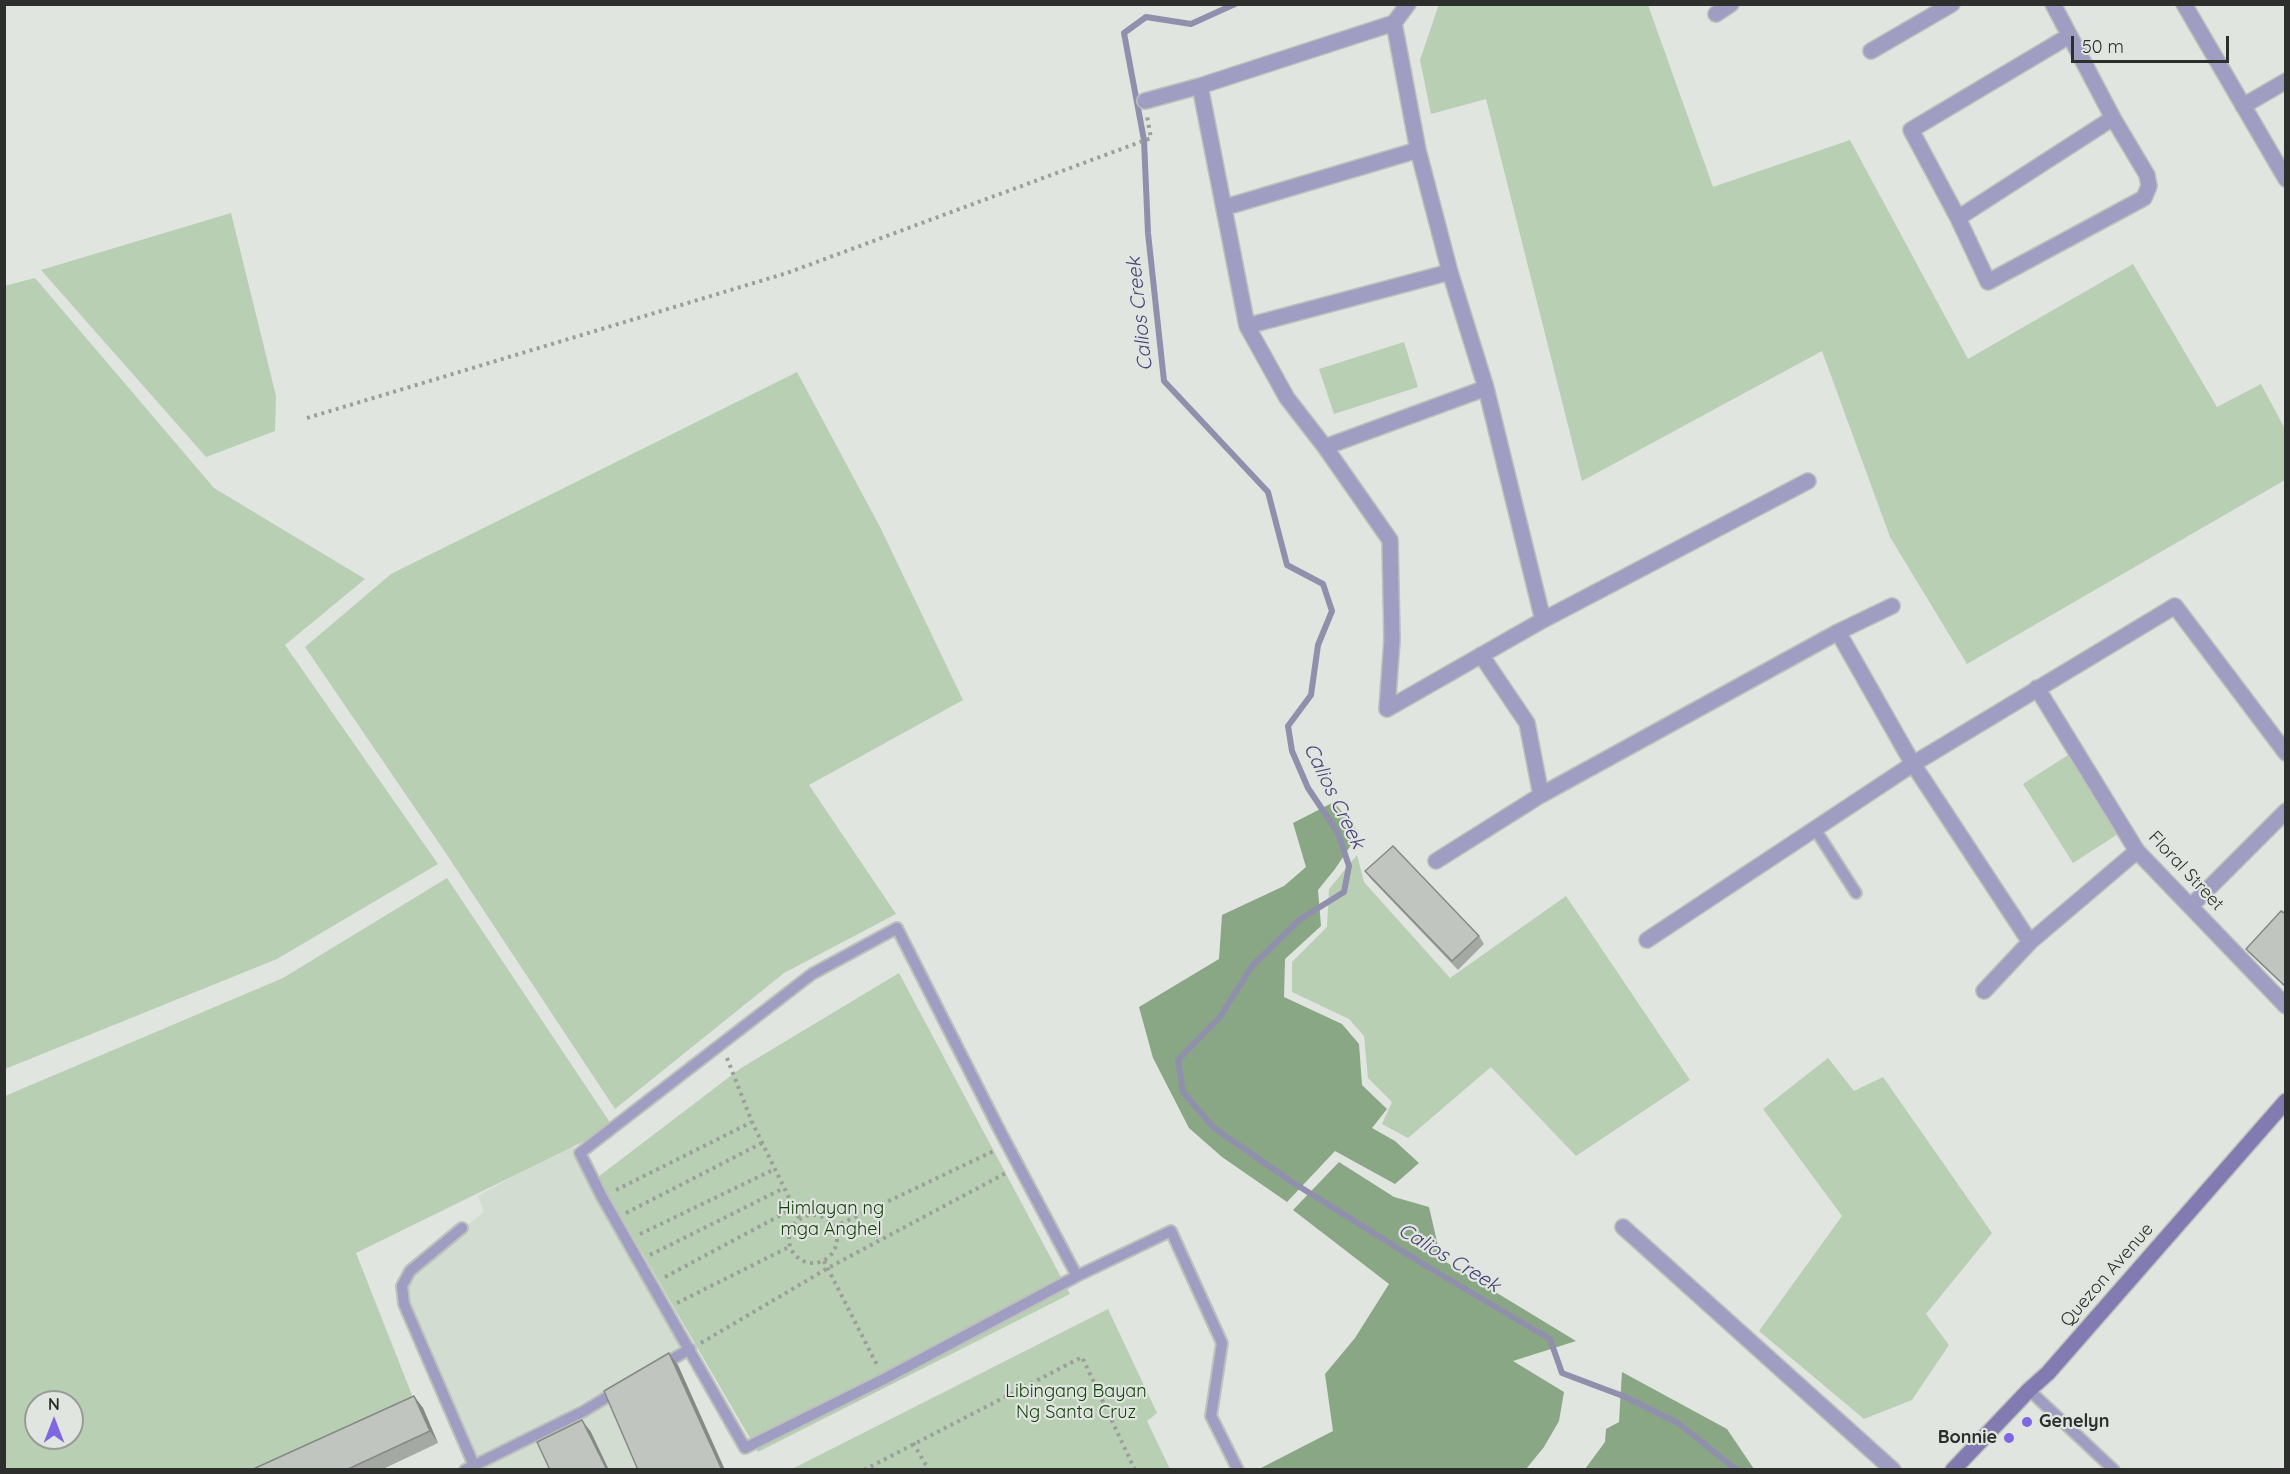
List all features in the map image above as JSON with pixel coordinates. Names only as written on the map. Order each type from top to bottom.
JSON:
[{"type":"main road","name":"Quezon Avenue","points":[[1953,1470],[2048,1373],[2286,1101]]},
{"type":"street","points":[[1145,101],[1200,86],[1394,22],[1408,4]]},
{"type":"street","points":[[1716,14],[1731,4]]},
{"type":"street","points":[[1871,51],[1952,4]]},
{"type":"street","points":[[2053,4],[2113,118],[2147,175],[2149,186],[2144,198],[1988,282],[1958,218],[1911,130],[2069,36]]},
{"type":"street","points":[[2184,4],[2286,179]]},
{"type":"street","points":[[1394,22],[1418,150],[1450,272],[1486,388],[1543,620]]},
{"type":"street","points":[[2243,106],[2286,81]]},
{"type":"street","points":[[1200,86],[1226,207],[1247,326],[1287,398],[1325,447],[1390,540],[1392,640],[1387,709],[1543,620],[1808,481]]},
{"type":"street","points":[[1958,218],[2113,118]]},
{"type":"street","points":[[1226,207],[1418,150]]},
{"type":"street","points":[[1247,326],[1450,272]]},
{"type":"street","points":[[1325,447],[1486,388]]},
{"type":"street","points":[[1436,861],[1541,795],[1838,632],[1892,606]]},
{"type":"street","points":[[1647,940],[1913,764],[2175,606],[2286,753]]},
{"type":"street","points":[[1838,632],[1913,764],[2030,942]]},
{"type":"street","points":[[1481,655],[1527,723],[1541,795]]},
{"type":"street","name":"Floral Street","points":[[2037,688],[2138,851],[2286,1006]]},
{"type":"street","points":[[2191,906],[2286,811]]},
{"type":"street","points":[[1984,992],[2030,942],[2138,851]]},
{"type":"street","points":[[1623,1227],[1893,1470]]},
{"type":"lane","points":[[1815,829],[1856,893]]},
{"type":"lane","points":[[1077,1276],[1007,1145],[897,927],[812,974],[580,1153],[602,1197],[745,1448],[885,1379],[1077,1276],[1171,1231],[1222,1344],[1211,1416],[1238,1470]]},
{"type":"lane","points":[[462,1228],[410,1271],[402,1286],[404,1304],[472,1468],[584,1411],[628,1385]]},
{"type":"lane","points":[[656,1369],[690,1349]]},
{"type":"lane","points":[[2029,1390],[2114,1470]]},
{"type":"path","points":[[307,418],[787,273],[1151,138],[1145,101]]},
{"type":"path","points":[[722,1043],[752,1122],[799,1218]]},
{"type":"path","points":[[602,1197],[752,1122]]},
{"type":"path","points":[[614,1218],[762,1143]]},
{"type":"path","points":[[834,1227],[1007,1145]]},
{"type":"path","points":[[690,1349],[828,1268],[1018,1166]]},
{"type":"path","points":[[627,1240],[775,1169]]},
{"type":"path","points":[[638,1261],[784,1188]]},
{"type":"path","points":[[652,1284],[794,1208]]},
{"type":"path","points":[[814,1215],[822,1217],[834,1227],[837,1242],[835,1250],[825,1261],[804,1262],[792,1253],[789,1246],[789,1231],[799,1218],[814,1215]]},
{"type":"path","points":[[666,1309],[789,1246]]},
{"type":"path","points":[[825,1261],[885,1379]]},
{"type":"path","points":[[864,1470],[1082,1357],[1135,1470]]},
{"type":"path","points":[[913,1443],[929,1470]]},
{"type":"shaded area","points":[[572,1144],[686,1343],[487,1458],[675,1358],[725,1469],[476,1469],[404,1304],[410,1271],[484,1212],[478,1196]]},
{"type":"green space","points":[[1439,4],[1648,5],[1713,187],[1850,140],[1968,359],[2133,264],[2217,407],[2261,384],[2285,429],[2285,480],[1967,664],[1890,537],[1822,351],[1582,481],[1486,99],[1431,114],[1420,60]]},
{"type":"green space","points":[[231,213],[276,396],[275,431],[206,457],[41,270]]},
{"type":"green space","points":[[35,278],[214,488],[365,579],[285,645],[438,864],[277,959],[5,1069],[4,286]]},
{"type":"green space","points":[[1404,342],[1418,387],[1334,414],[1319,369]]},
{"type":"green space","points":[[797,372],[880,527],[963,700],[809,785],[896,914],[784,973],[615,1109],[445,852],[305,647],[391,574]]},
{"type":"green space","points":[[2068,755],[2118,834],[2073,863],[2023,784]]},
{"type":"green space","points":[[1334,802],[1359,833],[1318,890],[1321,926],[1285,959],[1284,997],[1342,1024],[1359,1044],[1362,1085],[1387,1109],[1372,1128],[1395,1141],[1419,1163],[1395,1184],[1335,1151],[1287,1202],[1222,1157],[1189,1128],[1153,1058],[1139,1007],[1219,959],[1222,915],[1284,886],[1306,867],[1293,823]]},
{"type":"green space","points":[[1357,855],[1364,882],[1450,978],[1566,896],[1690,1080],[1576,1156],[1491,1067],[1408,1138],[1382,1124],[1392,1102],[1368,1078],[1364,1036],[1349,1019],[1292,992],[1292,962],[1327,927],[1329,889]]},
{"type":"green space","points":[[447,878],[613,1127],[356,1253],[414,1400],[289,1469],[5,1470],[5,1096],[283,978]]},
{"type":"green space","name":"Himlayan ng mga Anghel","points":[[899,973],[1070,1294],[758,1452],[598,1177],[741,1068]]},
{"type":"green space","points":[[1828,1058],[1854,1091],[1883,1077],[1992,1233],[1926,1314],[1949,1345],[1912,1400],[1864,1419],[1759,1331],[1842,1216],[1763,1109]]},
{"type":"green space","points":[[1339,1162],[1394,1197],[1429,1207],[1441,1259],[1576,1341],[1513,1361],[1564,1392],[1559,1421],[1544,1447],[1526,1469],[1259,1469],[1333,1431],[1325,1374],[1355,1338],[1389,1284],[1293,1210]]},
{"type":"green space","name":"Libingang Bayan Ng Santa Cruz","points":[[1108,1309],[1157,1413],[1147,1421],[1170,1469],[792,1469]]},
{"type":"green space","points":[[1622,1372],[1727,1429],[1754,1469],[1585,1469],[1605,1442],[1606,1429],[1619,1422]]},
{"type":"building","points":[[1393,846],[1479,936],[1452,961],[1365,871]]},
{"type":"building","points":[[2281,911],[2286,914],[2286,987],[2246,949]]},
{"type":"building","points":[[669,1353],[722,1470],[638,1470],[604,1391]]},
{"type":"building","points":[[414,1396],[430,1431],[346,1470],[251,1470]]},
{"type":"building","points":[[582,1420],[607,1470],[550,1470],[537,1442]]},
{"type":"waterway","name":"Calios Creek","points":[[1235,4],[1191,24],[1146,17],[1124,33],[1144,140],[1148,233],[1164,381],[1268,492],[1287,565],[1323,584],[1332,611],[1318,645],[1311,695],[1288,726],[1292,751],[1308,788],[1338,833],[1349,866],[1344,892],[1299,920],[1252,966],[1220,1017],[1178,1060],[1183,1092],[1214,1128],[1292,1182],[1428,1267],[1550,1339],[1562,1373],[1623,1396],[1678,1423],[1737,1470]]},
{"type":"place","name":"Genelyn","points":[[2027,1422]]},
{"type":"place","name":"Bonnie","points":[[2009,1438]]}]
